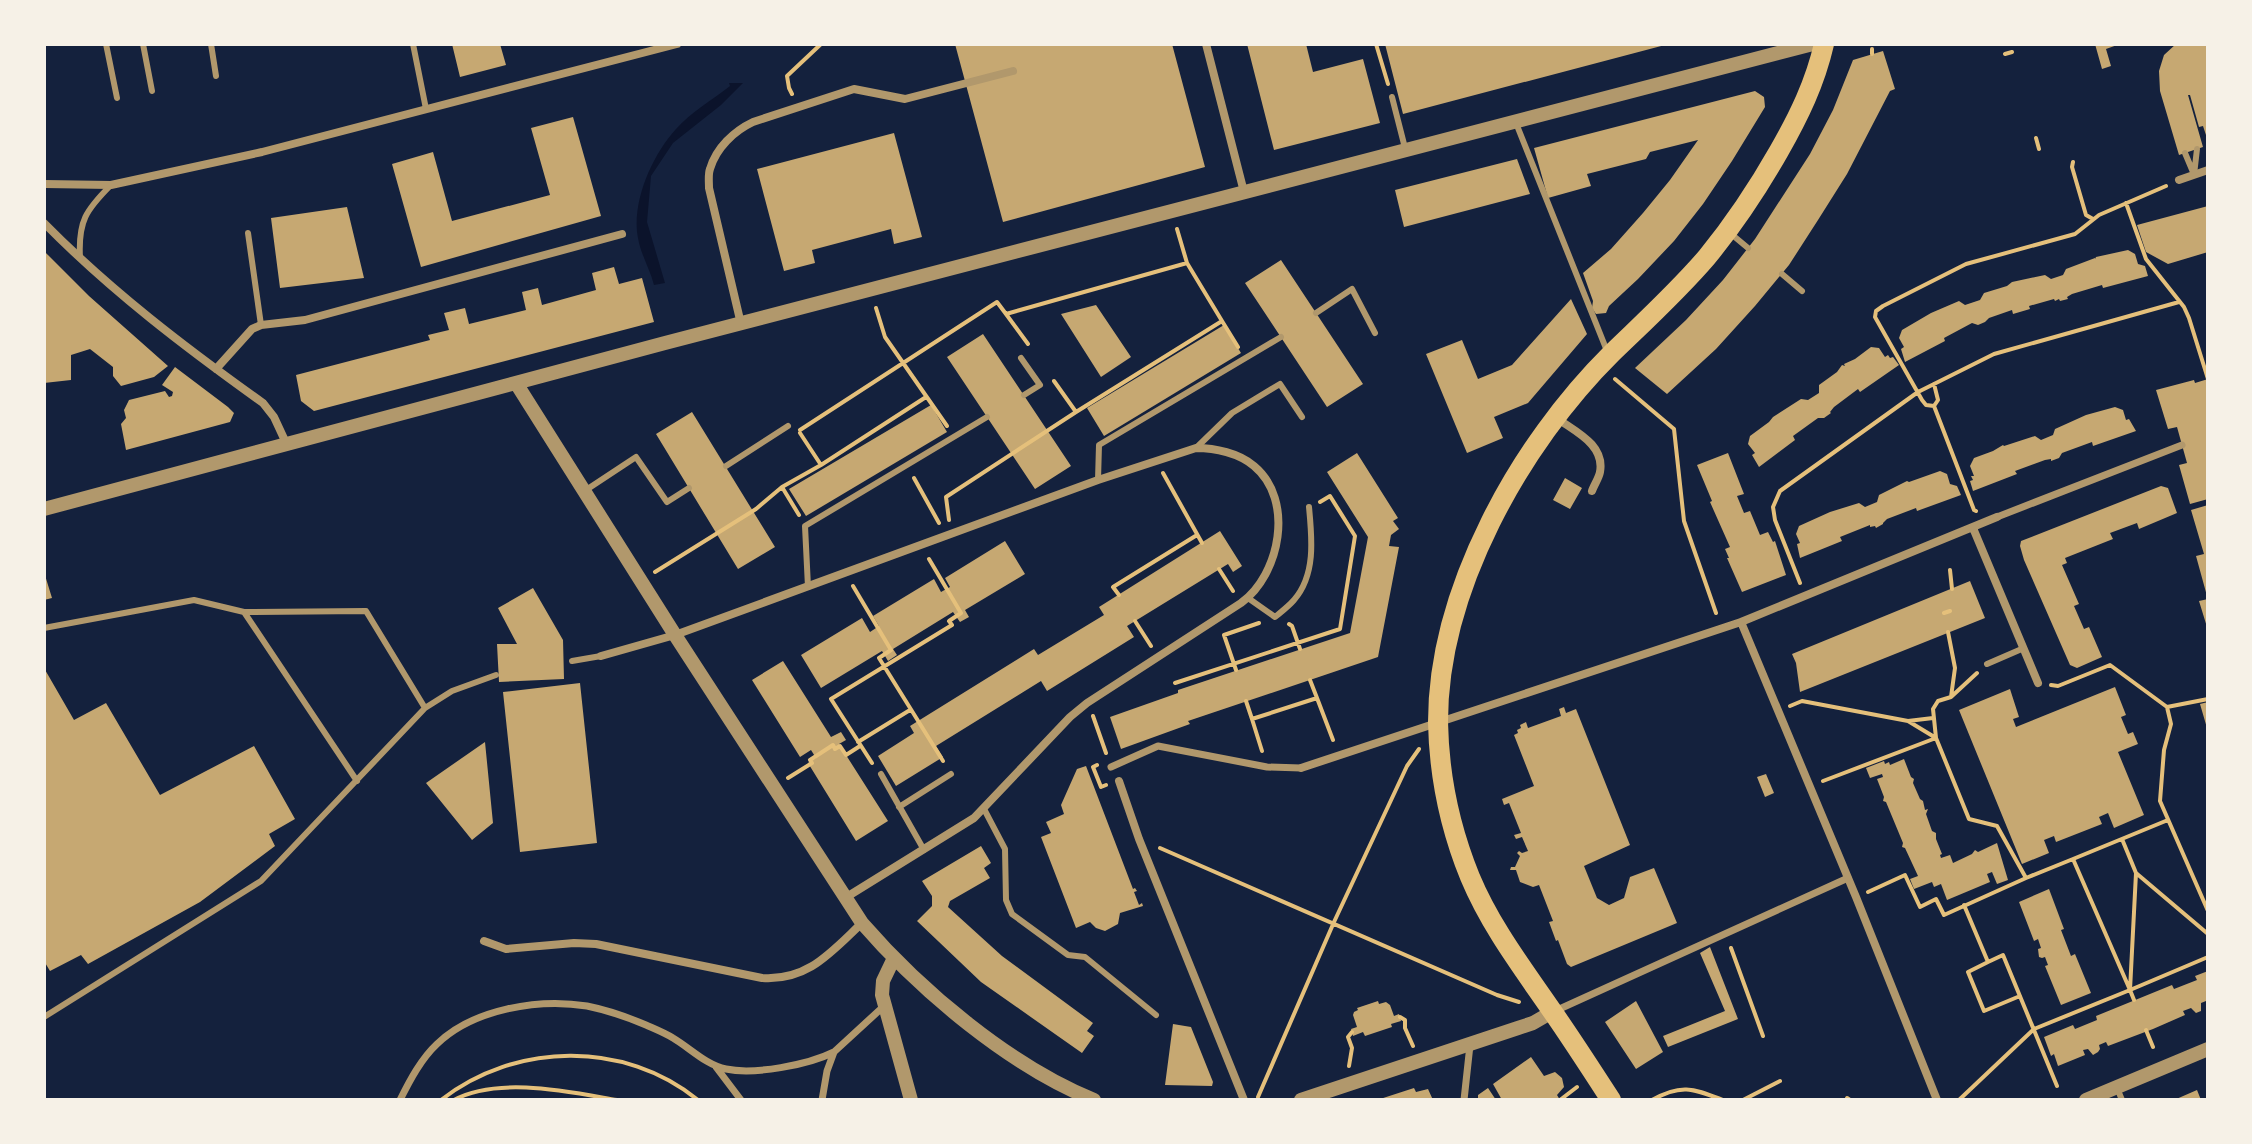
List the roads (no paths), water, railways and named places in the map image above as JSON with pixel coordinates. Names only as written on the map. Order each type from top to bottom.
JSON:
[{"type":"main road","points":[[1611,1100],[1492,921],[1463,860],[1441,771],[1438,721],[1451,631],[1470,570],[1525,463],[1557,418],[1605,362],[1682,284],[1750,200],[1799,115],[1817,72],[1824,44]]},
{"type":"street","points":[[44,184],[111,185],[262,152],[677,44]]},
{"type":"street","points":[[1206,44],[1244,192]]},
{"type":"street","points":[[44,509],[1813,44]]},
{"type":"street","points":[[741,324],[709,188],[710,169],[729,137],[741,127],[762,118],[854,89],[905,99],[1013,71]]},
{"type":"street","points":[[2179,180],[2208,170]]},
{"type":"street","points":[[44,223],[158,325],[263,403],[274,417],[287,445]]},
{"type":"street","points":[[216,369],[252,329],[261,325],[305,320],[622,234]]},
{"type":"street","points":[[516,383],[640,582],[862,923],[894,958],[963,1019],[1008,1053],[1094,1100]]},
{"type":"street","points":[[1557,418],[1593,444],[1599,457],[1600,472],[1592,491]]},
{"type":"street","points":[[1111,767],[1158,746],[1267,767],[1301,768],[1741,622],[2182,445]]},
{"type":"street","points":[[601,656],[675,635],[1098,480],[1196,448],[1212,448],[1249,461],[1257,468],[1272,490],[1277,513],[1274,556],[1262,583],[1244,601],[1087,703],[963,827],[845,898]]},
{"type":"street","points":[[1973,528],[2038,683]]},
{"type":"street","points":[[1741,622],[1937,1100]]},
{"type":"street","points":[[1119,781],[1139,839],[1244,1100]]},
{"type":"street","points":[[1301,1100],[1533,1023],[1848,878]]},
{"type":"street","points":[[484,941],[506,949],[564,943],[596,944],[779,979],[796,975],[817,964],[862,923]]},
{"type":"street","points":[[894,958],[883,981],[884,1006],[911,1100]]},
{"type":"street","points":[[400,1100],[424,1058],[448,1035],[481,1017],[534,1005],[588,1006],[620,1015],[673,1038],[715,1065],[748,1070],[804,1063],[834,1052],[884,1006]]},
{"type":"street","points":[[1464,1100],[1470,1045]]},
{"type":"street","points":[[2086,1100],[2120,1094],[2208,1049]]},
{"type":"street","points":[[822,1100],[834,1052]]},
{"type":"street","points":[[715,1065],[741,1100]]},
{"type":"lane","points":[[106,44],[117,98]]},
{"type":"lane","points":[[143,44],[152,91]]},
{"type":"lane","points":[[211,44],[216,76]]},
{"type":"lane","points":[[413,44],[426,109]]},
{"type":"lane","points":[[1392,97],[1406,150]]},
{"type":"lane","points":[[1515,120],[1605,362]]},
{"type":"lane","points":[[2194,175],[2197,149]]},
{"type":"lane","points":[[2185,153],[2194,175]]},
{"type":"lane","points":[[80,258],[79,238],[85,214],[111,185]]},
{"type":"lane","points":[[1727,231],[1748,248]]},
{"type":"lane","points":[[248,233],[261,325]]},
{"type":"lane","points":[[1782,274],[1802,291]]},
{"type":"lane","points":[[1316,313],[1352,289],[1375,333]]},
{"type":"lane","points":[[1098,480],[1099,445],[1281,337]]},
{"type":"lane","points":[[1021,358],[1040,385],[1024,395]]},
{"type":"lane","points":[[1196,448],[1232,413],[1280,384],[1302,417]]},
{"type":"lane","points":[[808,587],[805,526],[987,417]]},
{"type":"lane","points":[[726,466],[788,426]]},
{"type":"lane","points":[[583,492],[636,457],[667,502],[689,488]]},
{"type":"lane","points":[[1244,601],[1275,617],[1296,598],[1307,575],[1313,545],[1309,507]]},
{"type":"lane","points":[[44,628],[194,600],[244,612],[366,611],[425,708]]},
{"type":"lane","points":[[244,612],[357,781]]},
{"type":"lane","points":[[1987,664],[2024,648]]},
{"type":"lane","points":[[572,661],[601,656]]},
{"type":"lane","points":[[44,1017],[261,881],[425,708],[452,691],[496,675]]},
{"type":"lane","points":[[881,774],[924,850]]},
{"type":"lane","points":[[899,807],[951,774]]},
{"type":"lane","points":[[984,809],[1005,849],[1006,900],[1012,914],[1068,955],[1085,957],[1156,1015]]},
{"type":"water","points":[[729,83],[743,83],[673,143],[651,176],[647,222],[665,283],[654,285],[639,244],[637,224],[645,180],[659,152],[676,129],[730,86]]}]
